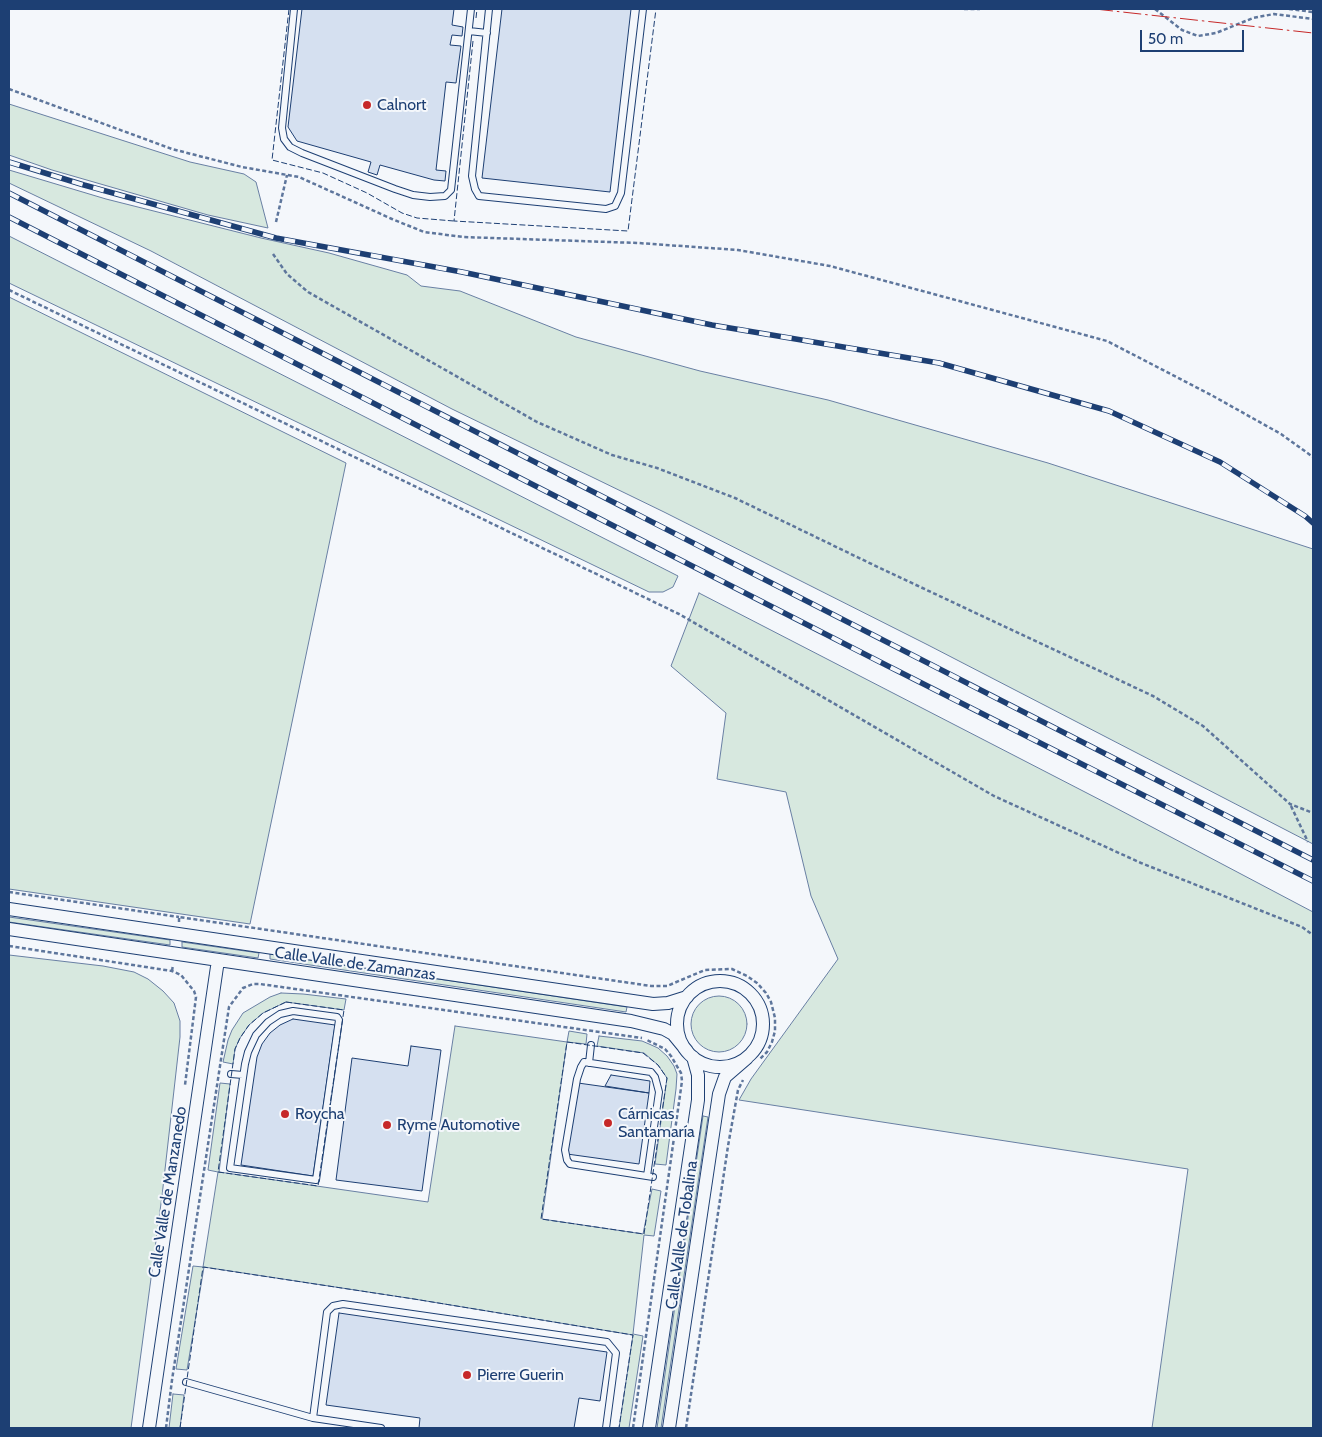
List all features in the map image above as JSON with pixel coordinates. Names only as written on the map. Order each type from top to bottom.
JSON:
[{"type":"street","name":"Calle Valle de Zamanzas","points":[[9,909],[653,1004],[668,1003],[687,997]]},
{"type":"street","name":"Calle Valle de Zamanzas","points":[[9,929],[649,1024],[673,1034],[690,1054]]},
{"type":"street","name":"Calle Valle de Manzanedo","points":[[149,1428],[218,960]]},
{"type":"street","points":[[715,981],[735,984],[749,992],[761,1009],[763,1020],[760,1041],[747,1058],[738,1063],[716,1066],[701,1062],[690,1054],[679,1035],[677,1025],[679,1013],[687,997],[699,987],[715,981]]},
{"type":"street","name":"Calle Valle de Tobalina","points":[[649,1428],[698,1100],[698,1075],[690,1054]]},
{"type":"street","name":"Calle Valle de Tobalina","points":[[669,1428],[719,1094],[724,1077],[747,1058]]},
{"type":"lane","points":[[294,9],[282,128],[284,139],[290,147],[302,153],[395,189],[430,198],[445,196],[451,190],[471,9]]},
{"type":"lane","points":[[489,9],[472,176],[475,190],[479,196],[606,210],[615,206],[621,193],[643,9]]},
{"type":"lane","points":[[468,31],[487,32]]},
{"type":"lane","points":[[293,1010],[337,1017],[339,1020],[316,1180],[230,1168],[243,1075],[248,1052],[256,1035],[268,1022],[280,1014],[293,1010]]},
{"type":"lane","points":[[589,1063],[592,1045]]},
{"type":"lane","points":[[584,1062],[589,1063],[651,1072],[657,1081],[659,1092],[650,1176],[570,1164],[567,1160],[565,1150],[577,1079],[581,1066],[584,1062]]},
{"type":"lane","points":[[231,1074],[243,1075]]},
{"type":"lane","points":[[313,1418],[327,1312],[333,1306],[343,1304],[607,1342],[616,1354],[606,1428]]},
{"type":"lane","points":[[186,1382],[313,1418],[381,1428]]},
{"type":"path","points":[[964,9],[980,9]]},
{"type":"path","points":[[1155,9],[1182,30],[1198,36],[1216,33],[1253,18],[1274,14],[1313,19]]},
{"type":"path","points":[[1289,9],[1313,12]]},
{"type":"path","points":[[9,89],[172,149],[242,167],[299,177],[424,232],[463,237],[638,243],[738,250],[830,266],[1107,341],[1281,434],[1313,457]]},
{"type":"path","points":[[276,222],[288,175]]},
{"type":"path","points":[[273,254],[287,274],[308,292],[537,422],[612,455],[657,468],[735,498],[1153,696],[1203,726],[1290,804],[1313,813]]},
{"type":"path","points":[[9,290],[679,614],[994,796],[1142,863],[1302,928],[1313,935]]},
{"type":"path","points":[[1290,804],[1308,842]]},
{"type":"path","points":[[9,892],[180,917]]},
{"type":"path","points":[[9,946],[172,971],[181,975],[194,991],[196,997],[185,1087]]},
{"type":"path","points":[[166,1428],[229,1006],[243,988],[253,984],[644,1039],[657,1044],[672,1056],[681,1074],[681,1094],[633,1428]]},
{"type":"shaded area","points":[[9,104],[190,162],[244,174],[256,182],[268,228],[208,215],[52,170],[9,155]]},
{"type":"shaded area","points":[[9,170],[106,199],[329,253],[407,275],[421,286],[460,291],[576,337],[700,371],[828,400],[1048,463],[1313,549],[1313,844],[928,645],[664,512],[452,409],[151,251],[9,183]]},
{"type":"shaded area","points":[[9,236],[678,576],[673,587],[663,592],[649,592],[9,283]]},
{"type":"shaded area","points":[[9,297],[346,463],[250,924],[9,889]]},
{"type":"shaded area","points":[[699,593],[1313,912],[1313,1428],[1152,1428],[1188,1169],[739,1100],[751,1079],[838,959],[811,896],[786,792],[717,779],[726,713],[671,666]]},
{"type":"shaded area","points":[[9,917],[170,940],[170,945],[9,922]]},
{"type":"shaded area","points":[[182,942],[259,953],[258,958],[182,947]]},
{"type":"shaded area","points":[[270,954],[627,1007],[626,1012],[270,959]]},
{"type":"shaded area","points":[[9,955],[103,966],[134,972],[148,979],[163,991],[174,1003],[180,1021],[180,1037],[162,1196],[131,1428],[9,1428]]},
{"type":"shaded area","points":[[281,993],[346,999],[344,1010],[286,1002],[263,1013],[249,1025],[240,1038],[235,1049],[233,1064],[223,1062],[232,1030],[243,1013],[270,997]]},
{"type":"shaded area","points":[[713,996],[725,996],[735,1000],[743,1008],[747,1024],[743,1040],[735,1048],[725,1052],[713,1052],[703,1048],[695,1040],[691,1030],[691,1018],[695,1008],[703,1000]]},
{"type":"shaded area","points":[[455,1026],[567,1042],[542,1219],[643,1234],[652,1189],[661,1191],[654,1236],[644,1235],[633,1334],[643,1336],[629,1428],[619,1428],[633,1335],[204,1267],[187,1370],[176,1369],[193,1266],[203,1267],[218,1172],[208,1170],[220,1083],[230,1084],[219,1172],[428,1202]]},
{"type":"shaded area","points":[[569,1031],[587,1034],[586,1044],[567,1042]]},
{"type":"shaded area","points":[[599,1036],[642,1041],[658,1048],[674,1066],[677,1074],[676,1089],[666,1165],[655,1164],[667,1078],[658,1065],[644,1053],[597,1046]]},
{"type":"shaded area","points":[[703,1116],[708,1117],[661,1428],[657,1428]]},
{"type":"shaded area","points":[[173,1394],[184,1395],[180,1428],[169,1428]]},
{"type":"building","name":"Calnort","points":[[302,9],[454,9],[452,25],[463,27],[462,36],[452,35],[450,45],[461,46],[456,83],[446,82],[436,170],[446,171],[445,181],[434,180],[380,165],[377,175],[368,172],[371,162],[297,141],[288,127]]},
{"type":"building","points":[[502,9],[631,9],[610,192],[482,178]]},
{"type":"building","name":"Roycha","points":[[293,1019],[335,1025],[313,1176],[241,1165],[257,1057],[262,1044],[270,1033],[280,1025]]},
{"type":"building","name":"Ryme Automotive","points":[[411,1046],[441,1050],[422,1191],[336,1180],[352,1058],[408,1066]]},
{"type":"building","points":[[611,1075],[650,1081],[649,1093],[605,1086]]},
{"type":"building","name":"Cárnicas Santamaría","points":[[578,1083],[649,1093],[639,1164],[567,1154]]},
{"type":"building","name":"Pierre Guerin","points":[[339,1313],[607,1352],[600,1401],[579,1398],[574,1428],[419,1428],[420,1418],[326,1405]]},
{"type":"railway","points":[[9,162],[84,185],[276,238],[462,272],[712,325],[939,363],[1109,411],[1220,462],[1313,523]]},
{"type":"railway","points":[[9,193],[1313,860]]},
{"type":"railway","points":[[9,217],[1313,881]]},
{"type":"fence","points":[[289,9],[272,160],[323,173],[367,193],[402,213],[417,218],[454,221]]},
{"type":"fence","points":[[476,18],[477,9]]},
{"type":"fence","points":[[473,41],[454,221],[628,231],[656,9]]},
{"type":"fence","points":[[286,1002],[344,1010],[318,1186],[218,1172],[235,1049],[249,1025],[263,1013],[286,1002]]},
{"type":"fence","points":[[567,1042],[643,1053],[658,1065],[667,1078],[644,1234],[541,1219],[567,1042]]},
{"type":"fence","points":[[180,1428],[203,1267],[633,1335],[619,1428]]},
{"type":"power","points":[[1095,9],[1313,33]]},
{"type":"place","name":"Calnort","points":[[367,105]]},
{"type":"place","name":"Roycha","points":[[285,1114]]},
{"type":"place","name":"Cárnicas Santamaría","points":[[608,1123]]},
{"type":"place","name":"Ryme Automotive","points":[[387,1125]]},
{"type":"place","name":"Pierre Guerin","points":[[467,1375]]}]
